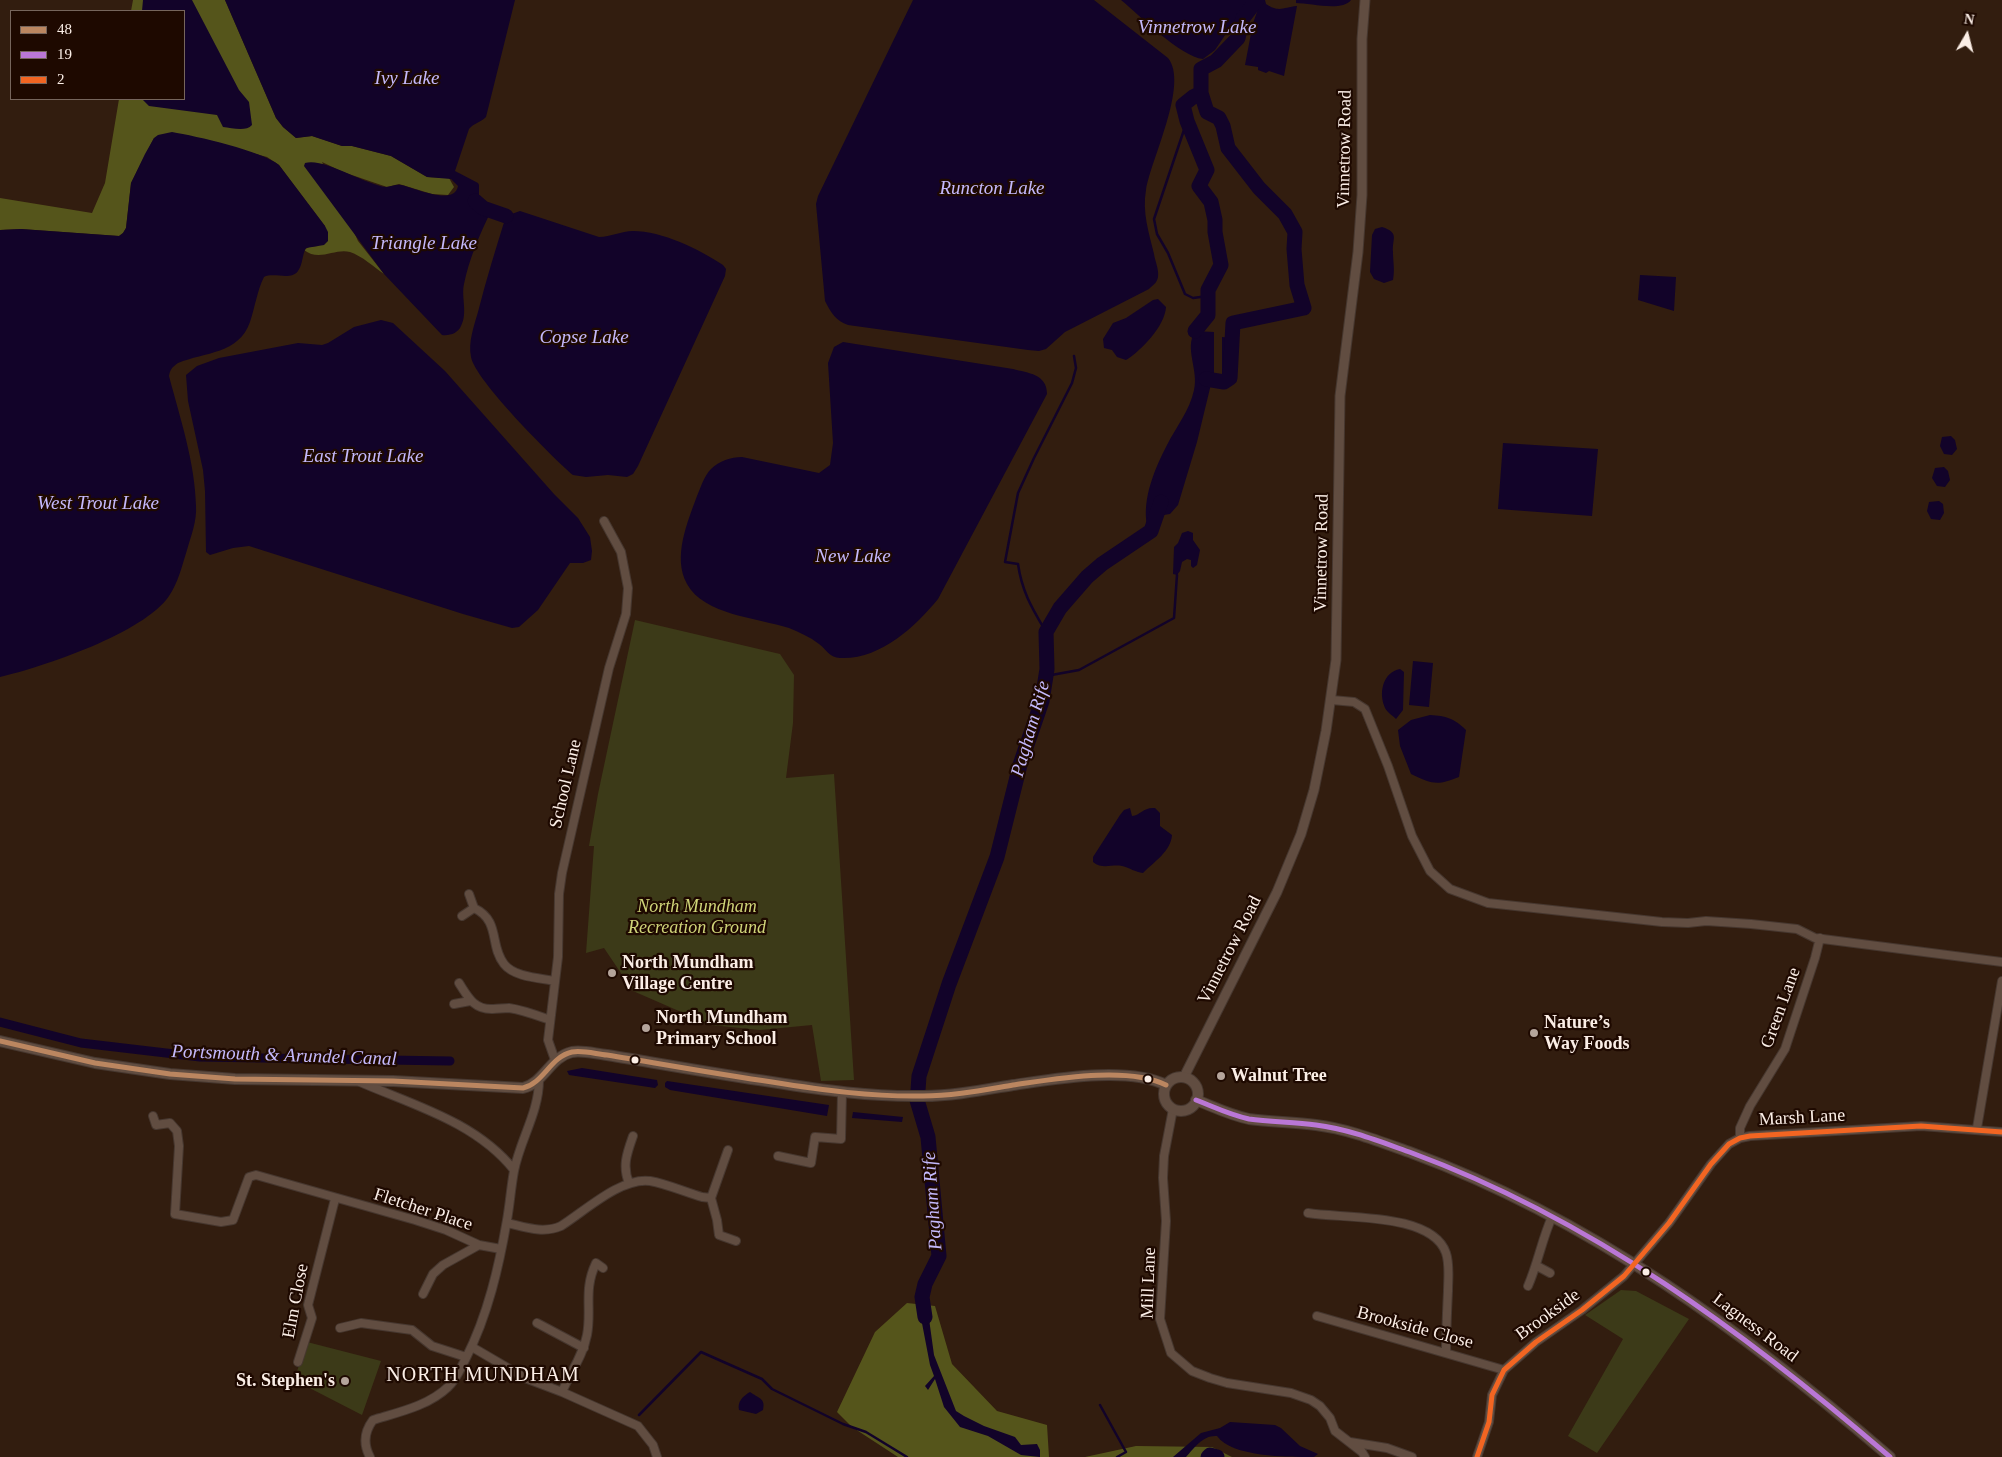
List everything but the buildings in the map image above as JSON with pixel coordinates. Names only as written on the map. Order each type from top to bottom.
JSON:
[{"type":"main road","points":[[0,1041],[95,1063],[162,1073],[235,1079],[393,1081],[516,1088],[528,1087],[538,1080],[555,1060],[578,1052],[842,1092],[889,1096],[940,1096],[1056,1080],[1108,1076],[1146,1078],[1166,1085]]},
{"type":"main road","points":[[1184,1077],[1195,1084],[1198,1095],[1193,1105],[1184,1110],[1173,1108],[1166,1101],[1164,1090],[1166,1085],[1175,1078],[1184,1077]]},
{"type":"main road","name":"Lagness Road","points":[[1196,1100],[1227,1113],[1247,1118],[1317,1125],[1357,1134],[1467,1175],[1552,1217],[1635,1265],[1695,1303],[1745,1340],[1890,1457]]},
{"type":"street","name":"Vinnetrow Road","points":[[1184,1077],[1277,892],[1301,834],[1314,790],[1332,700],[1336,660],[1340,396],[1358,252],[1362,195],[1362,39],[1365,0]]},
{"type":"street","name":"School Lane","points":[[555,1060],[548,1040],[558,957],[559,894],[562,873],[609,668],[626,614],[628,588],[621,552],[604,521]]},
{"type":"street","points":[[1332,700],[1354,702],[1365,709],[1388,766],[1412,836],[1430,871],[1450,889],[1488,903],[1662,922],[1688,923],[1706,921],[1798,929],[1820,938],[2002,962]]},
{"type":"street","points":[[469,894],[474,908],[486,916],[491,924],[504,964],[515,972],[555,981]]},
{"type":"street","points":[[462,916],[474,908]]},
{"type":"street","name":"Green Lane","points":[[1740,1138],[1740,1128],[1750,1106],[1785,1049],[1820,938]]},
{"type":"street","points":[[1977,1128],[2002,980]]},
{"type":"street","points":[[459,982],[470,1001],[478,1007],[486,1009],[506,1008],[528,1012],[550,1020]]},
{"type":"street","points":[[454,1004],[470,1001]]},
{"type":"street","points":[[370,1457],[366,1448],[365,1436],[367,1428],[373,1420],[432,1400],[449,1386],[472,1347],[482,1323],[497,1272],[514,1170],[539,1094],[538,1080]]},
{"type":"street","points":[[358,1081],[449,1119],[494,1148],[514,1170]]},
{"type":"street","points":[[778,1156],[811,1163],[815,1137],[841,1139],[842,1092]]},
{"type":"street","name":"Mill Lane","points":[[1173,1108],[1164,1156],[1163,1178],[1166,1221],[1160,1318],[1171,1353],[1192,1371],[1210,1378],[1227,1383],[1291,1393],[1311,1400],[1320,1406],[1330,1418],[1335,1431],[1363,1454]]},
{"type":"street","name":"Fletcher Place","points":[[153,1116],[156,1125],[170,1123],[177,1131],[179,1146],[175,1214],[221,1222],[233,1220],[248,1177],[256,1175],[335,1199],[415,1220],[446,1230],[479,1245],[501,1249]]},
{"type":"street","name":"Marsh Lane","points":[[1635,1265],[1669,1223],[1710,1164],[1729,1144],[1740,1138],[1921,1126],[1977,1128],[2002,1132]]},
{"type":"street","points":[[628,1183],[625,1159],[633,1136]]},
{"type":"street","points":[[728,1150],[711,1198],[719,1234],[736,1241]]},
{"type":"street","points":[[506,1222],[536,1230],[553,1230],[614,1190],[628,1183],[638,1181],[650,1182],[711,1198]]},
{"type":"street","name":"Elm Close","points":[[298,1362],[312,1318],[308,1305],[335,1199]]},
{"type":"street","points":[[1308,1213],[1322,1216],[1348,1216],[1414,1226],[1431,1235],[1440,1243],[1446,1253],[1448,1269],[1446,1353]]},
{"type":"street","points":[[1320,1224],[1322,1216]]},
{"type":"street","points":[[1528,1286],[1537,1266],[1542,1239],[1552,1217]]},
{"type":"street","points":[[423,1294],[432,1274],[443,1265],[479,1245]]},
{"type":"street","points":[[562,1392],[584,1348],[589,1322],[590,1276],[596,1263],[603,1268]]},
{"type":"street","name":"Brookside","points":[[1477,1457],[1489,1422],[1492,1395],[1497,1381],[1504,1370],[1536,1342],[1608,1291],[1635,1265]]},
{"type":"street","points":[[1537,1266],[1550,1273]]},
{"type":"street","name":"Brookside Close","points":[[1317,1316],[1504,1370]]},
{"type":"street","points":[[340,1328],[361,1323],[412,1330],[432,1346],[466,1357]]},
{"type":"street","points":[[536,1323],[584,1348]]},
{"type":"street","points":[[472,1347],[525,1378],[562,1392],[638,1426],[653,1445],[657,1457]]},
{"type":"street","points":[[1348,1442],[1386,1448],[1412,1457]]},
{"type":"street","points":[[1383,1457],[1386,1448]]},
{"type":"green space","name":"North Mundham Recreation Ground","points":[[635,620],[780,654],[794,675],[793,723],[786,778],[834,774],[854,1080],[821,1081],[812,1025],[760,1030],[711,1025],[633,991],[604,948],[586,953],[594,846],[589,846],[598,794]]},
{"type":"green space","points":[[1621,1290],[1636,1291],[1689,1319],[1597,1453],[1568,1436],[1623,1339],[1585,1315]]},
{"type":"green space","points":[[307,1342],[381,1361],[362,1415],[294,1380]]},
{"type":"shaded area","points":[[133,0],[225,0],[276,118],[296,138],[312,136],[342,146],[352,146],[391,156],[427,177],[449,178],[454,187],[448,195],[432,194],[399,184],[387,187],[343,172],[322,162],[358,241],[384,274],[350,252],[344,251],[315,255],[304,250],[309,247],[318,246],[325,226],[279,165],[267,157],[185,135],[154,138],[131,183],[126,228],[119,236],[21,229],[0,230],[0,198],[92,213],[105,183],[119,100],[185,100],[185,10],[131,10]]},
{"type":"shaded area","points":[[907,1303],[935,1306],[952,1364],[997,1411],[1047,1425],[1049,1457],[898,1457],[852,1427],[837,1412],[875,1332]]},
{"type":"shaded area","points":[[1136,1446],[1212,1447],[1232,1457],[1085,1457]]},
{"type":"water","points":[[143,0],[192,0],[239,90],[249,102],[252,125],[243,129],[223,127],[217,115],[149,106],[143,100],[185,100],[185,10],[142,10]]},
{"type":"water","name":"Ivy Lake","points":[[225,0],[515,0],[486,117],[469,129],[455,171],[478,183],[479,200],[490,207],[491,211],[466,275],[463,289],[464,316],[460,328],[456,332],[442,335],[384,274],[304,166],[305,163],[313,162],[333,167],[377,185],[386,187],[401,185],[432,194],[449,195],[455,192],[458,186],[451,179],[427,177],[391,156],[352,146],[342,146],[312,136],[296,138],[276,118]]},
{"type":"water","name":"Runcton Lake","points":[[913,0],[1094,0],[1168,58],[1173,70],[1172,103],[1149,176],[1145,198],[1147,222],[1158,271],[1157,281],[1149,289],[1065,332],[1046,349],[1039,351],[1028,350],[848,325],[834,316],[825,301],[816,204],[818,196]]},
{"type":"water","name":"Vinnetrow Lake","points":[[1121,0],[1249,0],[1215,50],[1203,59],[1183,51],[1149,25]]},
{"type":"water","points":[[1257,0],[1265,0],[1266,4],[1278,9],[1297,6],[1284,76],[1269,71],[1266,73],[1258,70],[1258,67],[1245,65],[1253,23],[1260,4],[1255,2]]},
{"type":"water","points":[[1296,0],[1351,0],[1341,6],[1325,6],[1296,3]]},
{"type":"water","name":"West Trout Lake","points":[[172,132],[244,149],[279,165],[325,226],[328,232],[328,241],[324,245],[306,248],[300,268],[295,274],[264,277],[250,322],[238,340],[220,350],[178,363],[171,370],[169,376],[193,473],[196,517],[175,586],[169,596],[156,610],[138,623],[91,647],[66,657],[0,677],[0,230],[21,229],[119,236],[126,228],[131,183],[145,154],[154,138],[158,135]]},
{"type":"water","name":"Copse Lake","points":[[520,211],[599,237],[633,231],[656,234],[692,247],[723,265],[726,269],[725,276],[638,466],[633,474],[627,477],[608,475],[586,477],[573,475],[499,400],[476,368],[471,357],[470,346],[473,328],[506,216]]},
{"type":"water","points":[[1382,227],[1391,231],[1394,236],[1393,280],[1384,283],[1374,279],[1370,272],[1372,235],[1375,229]]},
{"type":"water","points":[[1640,275],[1676,277],[1674,311],[1638,300]]},
{"type":"water","points":[[1158,299],[1166,307],[1165,314],[1157,330],[1138,351],[1126,360],[1117,357],[1112,350],[1104,348],[1103,339],[1113,323],[1126,318],[1153,300]]},
{"type":"water","name":"East Trout Lake","points":[[381,320],[393,323],[445,371],[554,494],[578,518],[590,537],[591,560],[583,563],[570,563],[538,610],[519,627],[512,628],[463,614],[249,546],[233,548],[210,555],[206,552],[203,470],[188,401],[186,375],[197,366],[219,358],[298,343],[322,345],[354,327]]},
{"type":"water","points":[[1195,331],[1214,332],[1214,375],[1222,375],[1222,337],[1232,338],[1230,378],[1224,382],[1212,380],[1197,442],[1178,505],[1170,514],[1157,519],[1153,526],[1147,525],[1146,505],[1154,474],[1167,445],[1186,411],[1194,390],[1195,375],[1191,345]]},
{"type":"water","name":"New Lake","points":[[843,342],[1025,372],[1040,378],[1044,382],[1047,394],[938,599],[919,620],[883,648],[869,654],[837,658],[828,653],[816,641],[793,630],[733,614],[706,603],[687,584],[681,562],[681,551],[690,516],[706,475],[721,462],[742,457],[819,473],[830,465],[833,443],[828,363],[834,347]]},
{"type":"water","points":[[1951,436],[1955,440],[1957,449],[1952,455],[1944,454],[1940,446],[1942,437]]},
{"type":"water","points":[[1503,443],[1598,449],[1592,516],[1498,509]]},
{"type":"water","points":[[1944,467],[1948,471],[1950,480],[1945,487],[1937,486],[1932,478],[1935,468]]},
{"type":"water","points":[[1939,501],[1943,504],[1944,513],[1940,520],[1931,519],[1927,511],[1929,502]]},
{"type":"water","points":[[1188,531],[1193,533],[1193,540],[1200,550],[1197,565],[1193,568],[1191,560],[1187,559],[1182,562],[1177,575],[1173,574],[1174,547],[1182,533]]},
{"type":"water","points":[[1413,661],[1433,663],[1429,707],[1409,705]]},
{"type":"water","points":[[1400,669],[1404,672],[1403,710],[1396,719],[1385,708],[1382,690],[1390,674]]},
{"type":"water","points":[[1430,715],[1450,718],[1466,730],[1459,777],[1440,783],[1424,780],[1411,774],[1400,746],[1398,730],[1411,720]]},
{"type":"water","points":[[1130,808],[1132,816],[1155,808],[1160,813],[1160,826],[1172,835],[1169,846],[1143,873],[1122,866],[1100,866],[1093,862],[1093,857],[1120,815],[1124,810]]},
{"type":"water","points":[[582,1068],[657,1080],[658,1085],[655,1088],[569,1075],[567,1071]]},
{"type":"water","points":[[667,1081],[829,1105],[827,1116],[670,1090],[665,1087]]},
{"type":"water","points":[[853,1112],[903,1117],[902,1122],[852,1118]]},
{"type":"water","points":[[917,1297],[926,1297],[934,1355],[956,1411],[984,1426],[1015,1437],[1021,1445],[1037,1444],[1040,1450],[1040,1457],[1021,1455],[988,1436],[960,1427],[944,1407],[935,1379],[928,1390],[925,1386],[934,1376],[930,1365]]},
{"type":"water","points":[[750,1392],[761,1399],[764,1406],[763,1410],[756,1414],[739,1410],[741,1400]]},
{"type":"water","points":[[1230,1422],[1275,1425],[1281,1428],[1300,1446],[1318,1454],[1314,1457],[1289,1457],[1247,1452],[1224,1443],[1217,1436],[1212,1436],[1203,1440],[1186,1457],[1173,1457],[1201,1433],[1220,1428]]},
{"type":"waterway","name":"Pagham Rife","points":[[1195,331],[1208,315],[1208,290],[1221,265],[1211,202],[1199,186],[1207,170],[1187,121],[1183,105],[1201,93],[1201,69],[1216,61],[1238,38],[1243,18],[1257,0]]},
{"type":"waterway","name":"Pagham Rife","points":[[1201,93],[1207,112],[1219,118],[1223,126],[1228,148],[1259,188],[1285,214],[1295,232],[1294,249],[1297,285],[1304,308],[1233,323],[1230,378],[1224,382],[1206,379]]},
{"type":"waterway","points":[[1187,121],[1154,219],[1157,234],[1168,253],[1185,294],[1193,298],[1208,296]]},
{"type":"waterway","points":[[475,201],[483,208],[506,216]]},
{"type":"waterway","points":[[1046,632],[1025,591],[1018,564],[1005,562],[1018,493],[1072,383],[1076,368],[1074,356]]},
{"type":"waterway","name":"Pagham Rife","points":[[918,1090],[919,1076],[949,984],[997,857],[1020,765],[1042,701],[1047,669],[1046,632],[1060,608],[1087,577],[1102,564],[1151,531],[1161,502]]},
{"type":"waterway","points":[[1046,676],[1079,670],[1174,618],[1177,575]]},
{"type":"waterway","name":"Portsmouth & Arundel Canal","points":[[0,1022],[81,1043],[200,1057],[450,1061]]},
{"type":"waterway","name":"Pagham Rife","points":[[917,1100],[928,1137],[939,1256],[925,1284],[922,1297],[925,1317]]},
{"type":"waterway","points":[[639,1415],[701,1352],[762,1379],[772,1389],[843,1424],[866,1432],[907,1457]]},
{"type":"waterway","points":[[1100,1405],[1126,1452],[1117,1457]]},
{"type":"waterway","name":"Pagham Rife","points":[[1208,1457],[1210,1455],[1217,1457]]},
{"type":"transit line","name":"48","points":[[0,1041],[95,1063],[170,1074],[235,1079],[393,1081],[523,1088],[536,1081],[552,1064],[564,1055],[581,1051],[810,1088],[885,1095],[946,1095],[1070,1077],[1112,1075],[1150,1079],[1166,1085]]},
{"type":"transit line","name":"19","points":[[1196,1100],[1249,1119],[1316,1125],[1365,1136],[1478,1180],[1542,1211],[1604,1246],[1723,1324],[1836,1411],[1890,1457]]},
{"type":"transit line","name":"2","points":[[1477,1457],[1489,1422],[1492,1395],[1504,1370],[1536,1342],[1582,1310],[1624,1276],[1669,1223],[1711,1164],[1729,1144],[1740,1138],[1750,1136],[1921,1126],[2002,1132]]},
{"type":"place","name":"North Mundham Village Centre","points":[[612,973]]},
{"type":"place","name":"North Mundham Primary School","points":[[646,1028]]},
{"type":"place","name":"Nature’s Way Foods","points":[[1534,1033]]},
{"type":"place","name":"Walnut Tree","points":[[1221,1076]]},
{"type":"place","name":"St. Stephen's","points":[[345,1381]]},
{"type":"district","name":"NORTH MUNDHAM","points":[[483,1376]]},
{"type":"water label","name":"Triangle Lake","points":[[424,244]]}]
